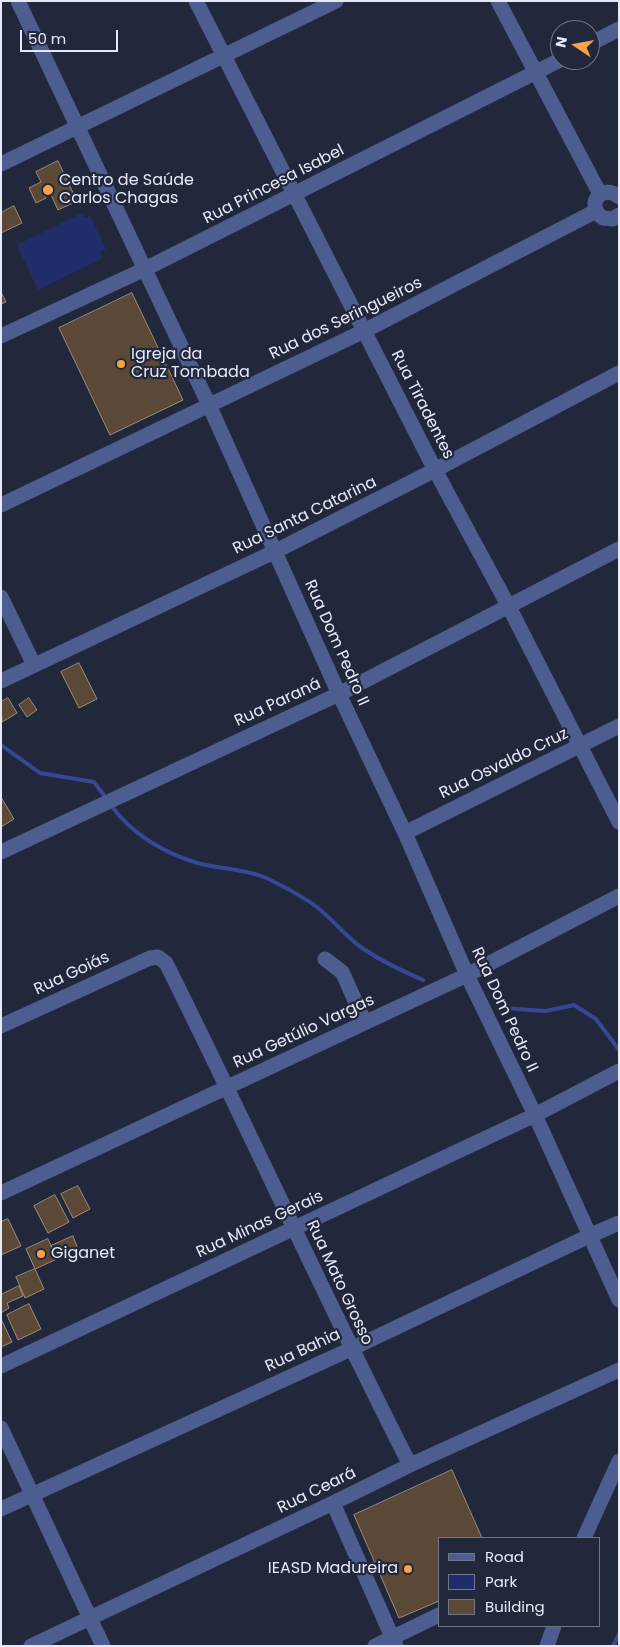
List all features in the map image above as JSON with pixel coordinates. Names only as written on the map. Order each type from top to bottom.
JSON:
[{"type":"street","name":"Rua Dom Pedro II","points":[[18,1],[209,404],[339,694],[405,833],[467,975],[535,1115],[619,1300]]},
{"type":"street","name":"Rua Tiradentes","points":[[196,1],[435,470],[509,607],[619,822]]},
{"type":"street","points":[[1,164],[225,57],[336,1]]},
{"type":"street","points":[[498,1],[600,194]]},
{"type":"street","points":[[600,39],[619,29]]},
{"type":"street","name":"Rua Princesa Isabel","points":[[1,336],[145,269],[550,65]]},
{"type":"street","points":[[617,221],[603,218],[596,211],[595,201],[600,194],[612,192],[619,196]]},
{"type":"street","name":"Rua dos Seringueiros","points":[[1,505],[364,330],[596,211]]},
{"type":"street","name":"Rua Santa Catarina","points":[[1,681],[276,551],[435,470],[619,372]]},
{"type":"street","name":"Rua Paraná","points":[[1,852],[339,694],[619,549]]},
{"type":"street","points":[[1,597],[34,665]]},
{"type":"street","name":"Rua Osvaldo Cruz","points":[[405,833],[619,726]]},
{"type":"street","name":"Rua Getúlio Vargas","points":[[1,1194],[467,975],[619,896]]},
{"type":"street","name":"Rua Goiás","points":[[1,1026],[150,958],[158,957]]},
{"type":"street","name":"Rua Mato Grosso","points":[[158,957],[166,963],[228,1088],[351,1349],[410,1465]]},
{"type":"street","points":[[325,959],[344,976],[365,1023]]},
{"type":"street","name":"Rua Minas Gerais","points":[[1,1366],[535,1115],[619,1071]]},
{"type":"street","name":"Rua Bahia","points":[[1,1509],[351,1349],[589,1236],[619,1224]]},
{"type":"street","name":"Rua Ceará","points":[[32,1646],[333,1504],[410,1465],[619,1370]]},
{"type":"street","points":[[1,1428],[103,1646]]},
{"type":"street","points":[[584,1537],[619,1461]]},
{"type":"street","points":[[333,1504],[394,1641]]},
{"type":"street","points":[[375,1646],[394,1641],[438,1616]]},
{"type":"street","points":[[547,1646],[554,1627]]},
{"type":"green space","points":[[82,213],[84,218],[90,216],[106,249],[100,252],[103,258],[38,290],[17,245]]},
{"type":"building","points":[[58,161],[77,201],[58,210],[48,188],[42,191],[46,198],[36,203],[29,188],[41,182],[36,172]]},
{"type":"building","points":[[14,206],[22,223],[1,233],[1,213]]},
{"type":"building","points":[[1,292],[6,302],[1,304]]},
{"type":"building","name":"Igreja da Cruz Tombada","points":[[132,293],[183,400],[110,435],[59,328]]},
{"type":"building","points":[[79,663],[97,699],[79,708],[61,672]]},
{"type":"building","points":[[8,698],[17,713],[2,722],[1,702]]},
{"type":"building","points":[[29,698],[37,710],[27,717],[19,705]]},
{"type":"building","points":[[1,797],[14,819],[1,827]]},
{"type":"building","points":[[78,1186],[90,1209],[73,1218],[61,1194]]},
{"type":"building","points":[[55,1195],[69,1222],[48,1233],[34,1206]]},
{"type":"building","points":[[8,1219],[21,1246],[1,1255],[1,1222]]},
{"type":"building","points":[[73,1236],[78,1249],[57,1259],[51,1246]]},
{"type":"building","name":"Giganet","points":[[48,1239],[57,1259],[35,1269],[26,1249]]},
{"type":"building","points":[[35,1269],[44,1289],[25,1298],[16,1277]]},
{"type":"building","points":[[19,1286],[23,1296],[7,1303],[9,1308],[1,1313],[1,1295]]},
{"type":"building","points":[[29,1304],[41,1329],[18,1340],[7,1315]]},
{"type":"building","points":[[1,1322],[12,1342],[1,1347]]},
{"type":"building","name":"IEASD Madureira","points":[[452,1470],[482,1537],[438,1537],[438,1601],[399,1618],[354,1515]]},
{"type":"waterway","points":[[1,745],[40,773],[94,782],[106,798]]},
{"type":"waterway","points":[[110,804],[128,825],[162,849],[201,864],[249,872],[275,882],[314,905],[362,948],[423,980]]},
{"type":"waterway","points":[[502,1008],[546,1011],[574,1005],[596,1019],[619,1050]]},
{"type":"waterway","points":[[613,1646],[619,1634]]},
{"type":"place","name":"Centro de Saúde Carlos Chagas","points":[[48,190]]},
{"type":"place","name":"Igreja da Cruz Tombada","points":[[121,364]]},
{"type":"place","name":"Giganet","points":[[41,1254]]},
{"type":"place","name":"IEASD Madureira","points":[[408,1569]]}]
